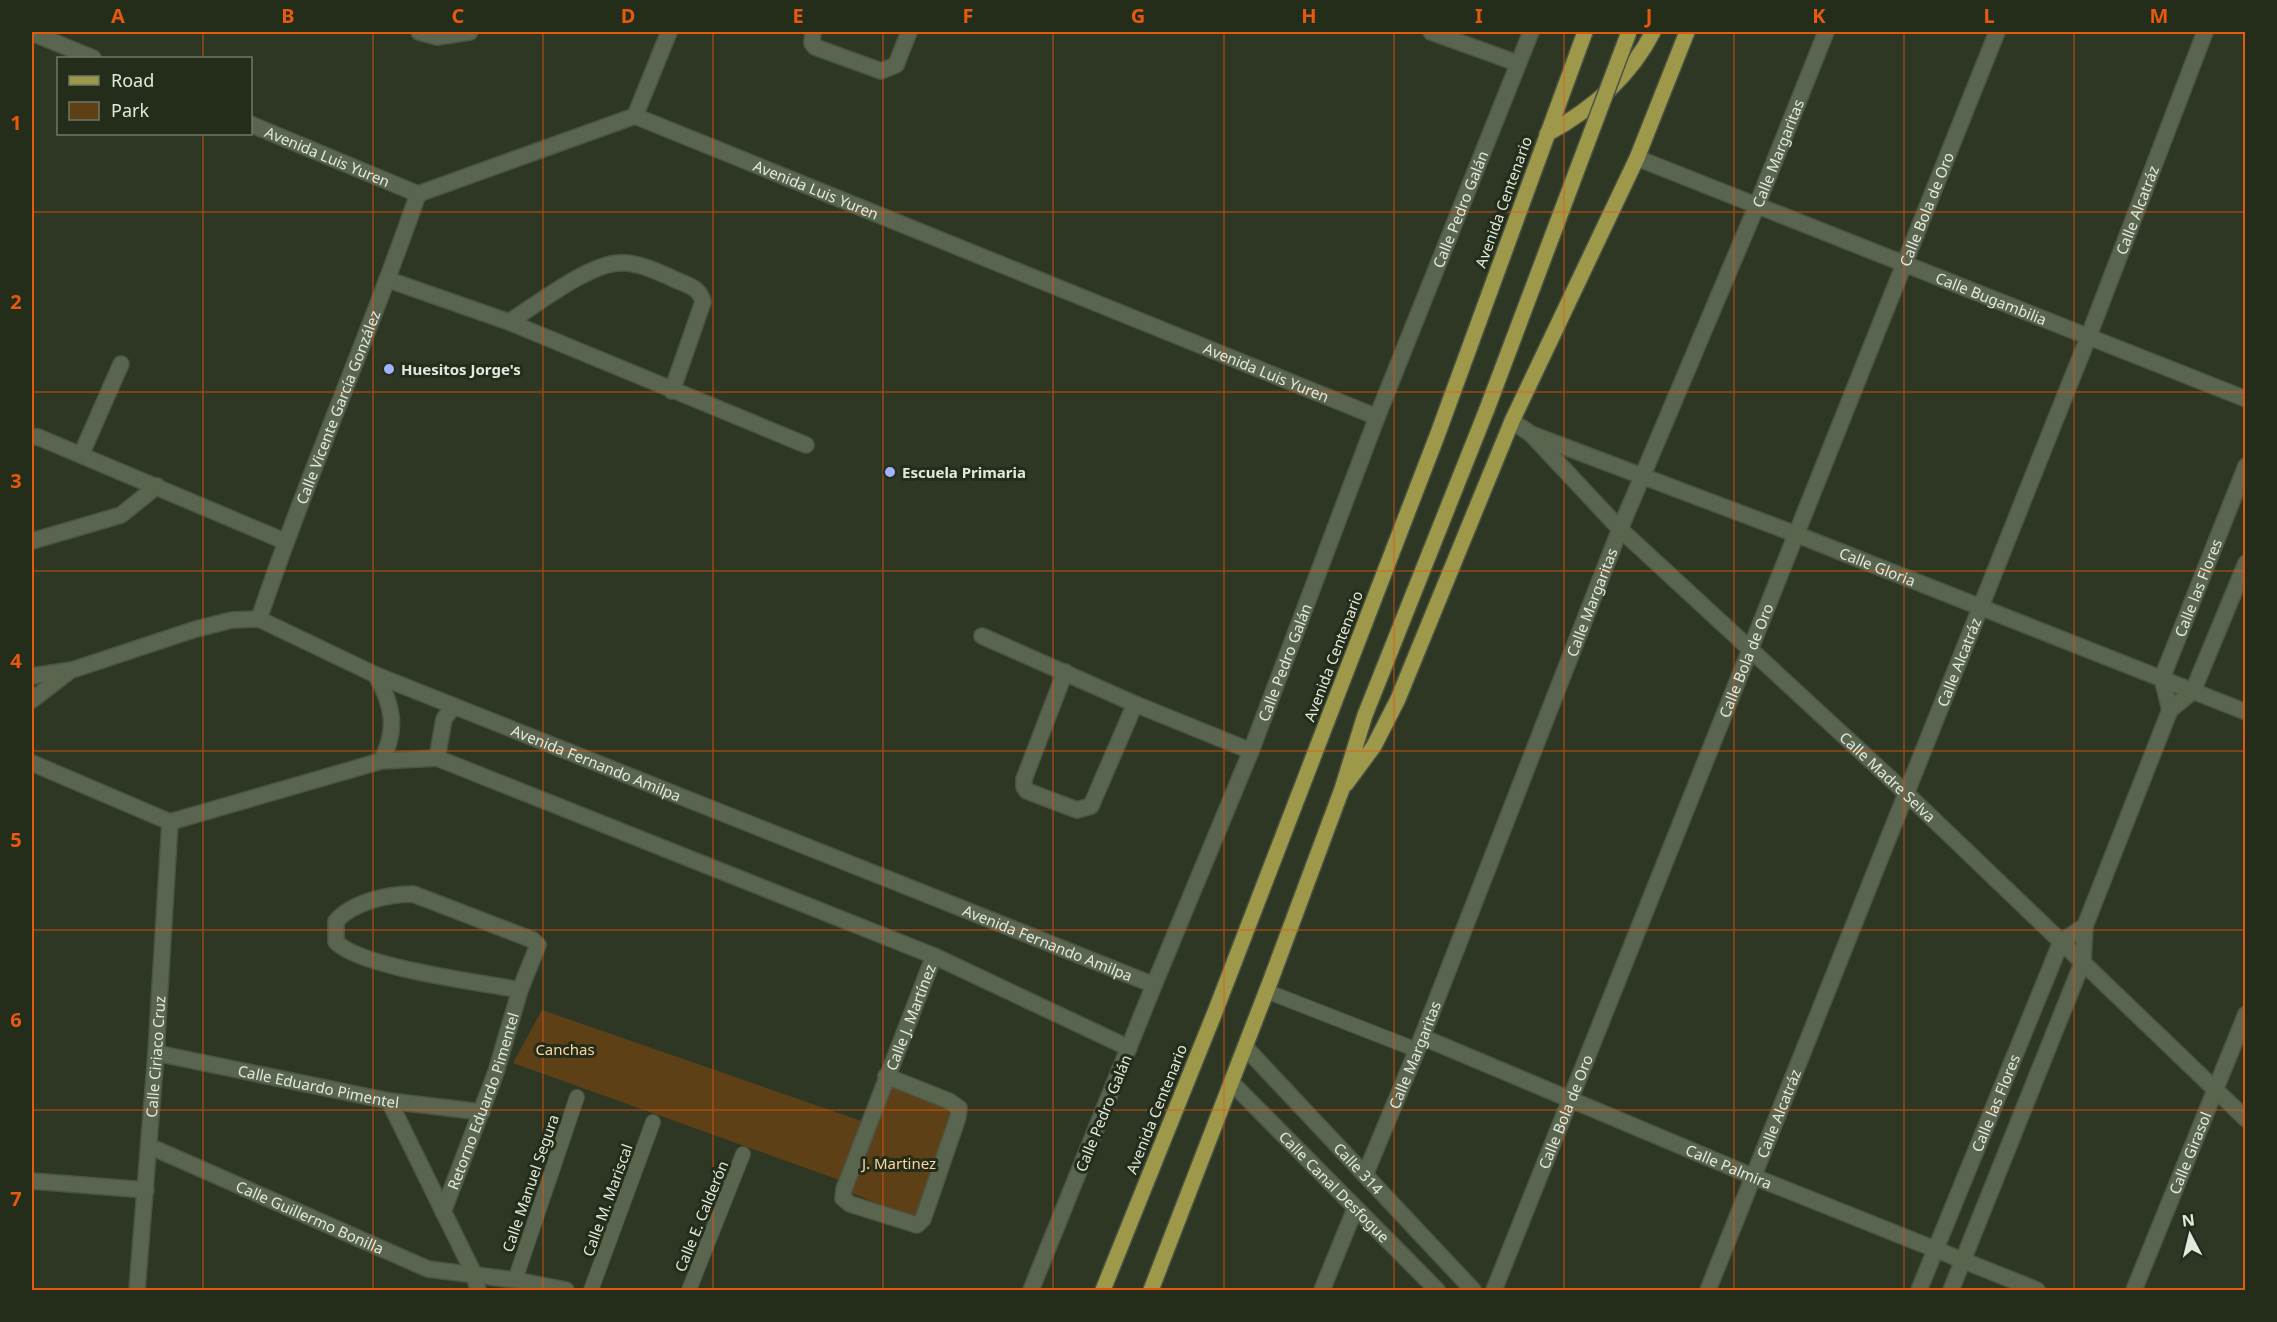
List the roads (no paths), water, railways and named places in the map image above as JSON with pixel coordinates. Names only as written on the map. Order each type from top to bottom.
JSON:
[{"type":"main road","name":"Avenida Centenario","points":[[1103,1290],[1219,1001],[1437,436],[1586,32]]},
{"type":"main road","points":[[1151,1290],[1342,789],[1365,715],[1486,409],[1629,32]]},
{"type":"main road","points":[[1547,134],[1568,123],[1605,94],[1636,59],[1653,32]]},
{"type":"main road","points":[[1342,789],[1374,746],[1398,699],[1512,422],[1637,158],[1687,32]]},
{"type":"street","points":[[419,32],[437,38],[470,32]]},
{"type":"street","points":[[418,194],[635,117],[669,32]]},
{"type":"street","points":[[813,32],[812,43],[815,47],[881,71],[896,65],[909,32]]},
{"type":"street","points":[[1431,32],[1517,63]]},
{"type":"street","name":"Calle Pedro Galán","points":[[1031,1290],[1251,751],[1377,417],[1531,32]]},
{"type":"street","name":"Calle Margaritas","points":[[1365,1175],[1420,1044],[1620,529],[1645,476],[1826,32]]},
{"type":"street","name":"Calle Bola de Oro","points":[[1494,1290],[1997,32]]},
{"type":"street","name":"Calle Alcatráz","points":[[1708,1290],[1752,1176],[1908,794],[1979,608],[2088,338],[2205,32]]},
{"type":"street","points":[[32,33],[91,57]]},
{"type":"street","name":"Avenida Luis Yuren","points":[[635,117],[1377,417]]},
{"type":"street","name":"Avenida Luis Yuren","points":[[252,125],[418,194]]},
{"type":"street","name":"Calle Bugambilia","points":[[1637,158],[2246,399]]},
{"type":"street","name":"Calle Vicente García González","points":[[259,619],[285,541],[389,280],[418,194]]},
{"type":"street","points":[[509,322],[581,276],[615,263],[625,263],[663,274],[699,292],[703,302],[672,391]]},
{"type":"street","points":[[389,280],[509,322],[806,445]]},
{"type":"street","points":[[81,455],[121,364]]},
{"type":"street","name":"Calle Gloria","points":[[1512,422],[1531,434],[1798,534],[1979,608],[2246,712]]},
{"type":"street","name":"Calle Madre Selva","points":[[1531,434],[1620,529],[1908,794],[2246,1119]]},
{"type":"street","points":[[32,437],[38,437],[285,541]]},
{"type":"street","name":"Calle las Flores","points":[[2162,678],[2246,466]]},
{"type":"street","points":[[32,541],[121,515],[157,486]]},
{"type":"street","name":"Calle las Flores","points":[[1951,1290],[2083,962],[2085,926],[2170,710],[2193,691],[2246,563]]},
{"type":"street","name":"Avenida Fernando Amilpa","points":[[32,676],[72,670],[196,629],[232,620],[259,619],[376,675],[453,707],[1154,984]]},
{"type":"street","points":[[982,636],[1135,704],[1251,751]]},
{"type":"street","points":[[32,700],[72,670]]},
{"type":"street","points":[[1065,672],[1024,778],[1024,787],[1027,791],[1077,810],[1091,806],[1135,704]]},
{"type":"street","points":[[376,675],[387,694],[391,717],[392,742],[381,761]]},
{"type":"street","points":[[2162,678],[2170,710]]},
{"type":"street","points":[[437,758],[444,719],[453,707]]},
{"type":"street","points":[[33,764],[170,822],[381,761],[437,758],[934,956],[1129,1048]]},
{"type":"street","name":"Calle Ciriaco Cruz","points":[[137,1290],[156,1053],[170,822]]},
{"type":"street","name":"Retorno Eduardo Pimentel","points":[[443,1212],[482,1112],[520,990],[537,952],[537,942],[431,898],[413,894],[397,894],[358,906],[344,913],[336,921],[336,942],[344,950],[372,962],[520,990]]},
{"type":"street","points":[[2061,942],[2085,926]]},
{"type":"street","name":"Calle las Flores","points":[[1919,1290],[2061,942]]},
{"type":"street","name":"Calle J. Martínez","points":[[886,1076],[949,1101],[958,1108],[958,1117],[923,1219],[917,1225],[907,1224],[850,1204],[843,1198],[886,1076],[934,956]]},
{"type":"street","points":[[1266,991],[1420,1044]]},
{"type":"street","name":"Calle Girasol","points":[[2134,1290],[2246,1014]]},
{"type":"street","name":"Calle Palmira","points":[[1420,1044],[1571,1099],[1752,1176],[2037,1290]]},
{"type":"street","name":"Calle 314","points":[[1245,1047],[1473,1290]]},
{"type":"street","name":"Calle Eduardo Pimentel","points":[[156,1053],[389,1101],[482,1112]]},
{"type":"street","name":"Calle Canal Desfogue","points":[[1231,1082],[1437,1290]]},
{"type":"street","name":"Calle Manuel Segura","points":[[515,1280],[577,1097]]},
{"type":"street","points":[[389,1101],[474,1274],[478,1290]]},
{"type":"street","name":"Calle M. Mariscal","points":[[591,1290],[654,1122]]},
{"type":"street","name":"Calle Guillermo Bonilla","points":[[149,1146],[428,1269],[515,1280],[566,1290]]},
{"type":"street","name":"Calle E. Calderón","points":[[689,1290],[743,1154]]},
{"type":"street","points":[[32,1181],[146,1190]]},
{"type":"street","points":[[1322,1290],[1355,1209]]},
{"type":"place","name":"Huesitos Jorge's","points":[[389,369]]},
{"type":"place","name":"Escuela Primaria","points":[[890,472]]},
{"type":"park label","name":"Canchas","points":[[565,1049]]},
{"type":"park label","name":"J. Martinez","points":[[899,1163]]}]
